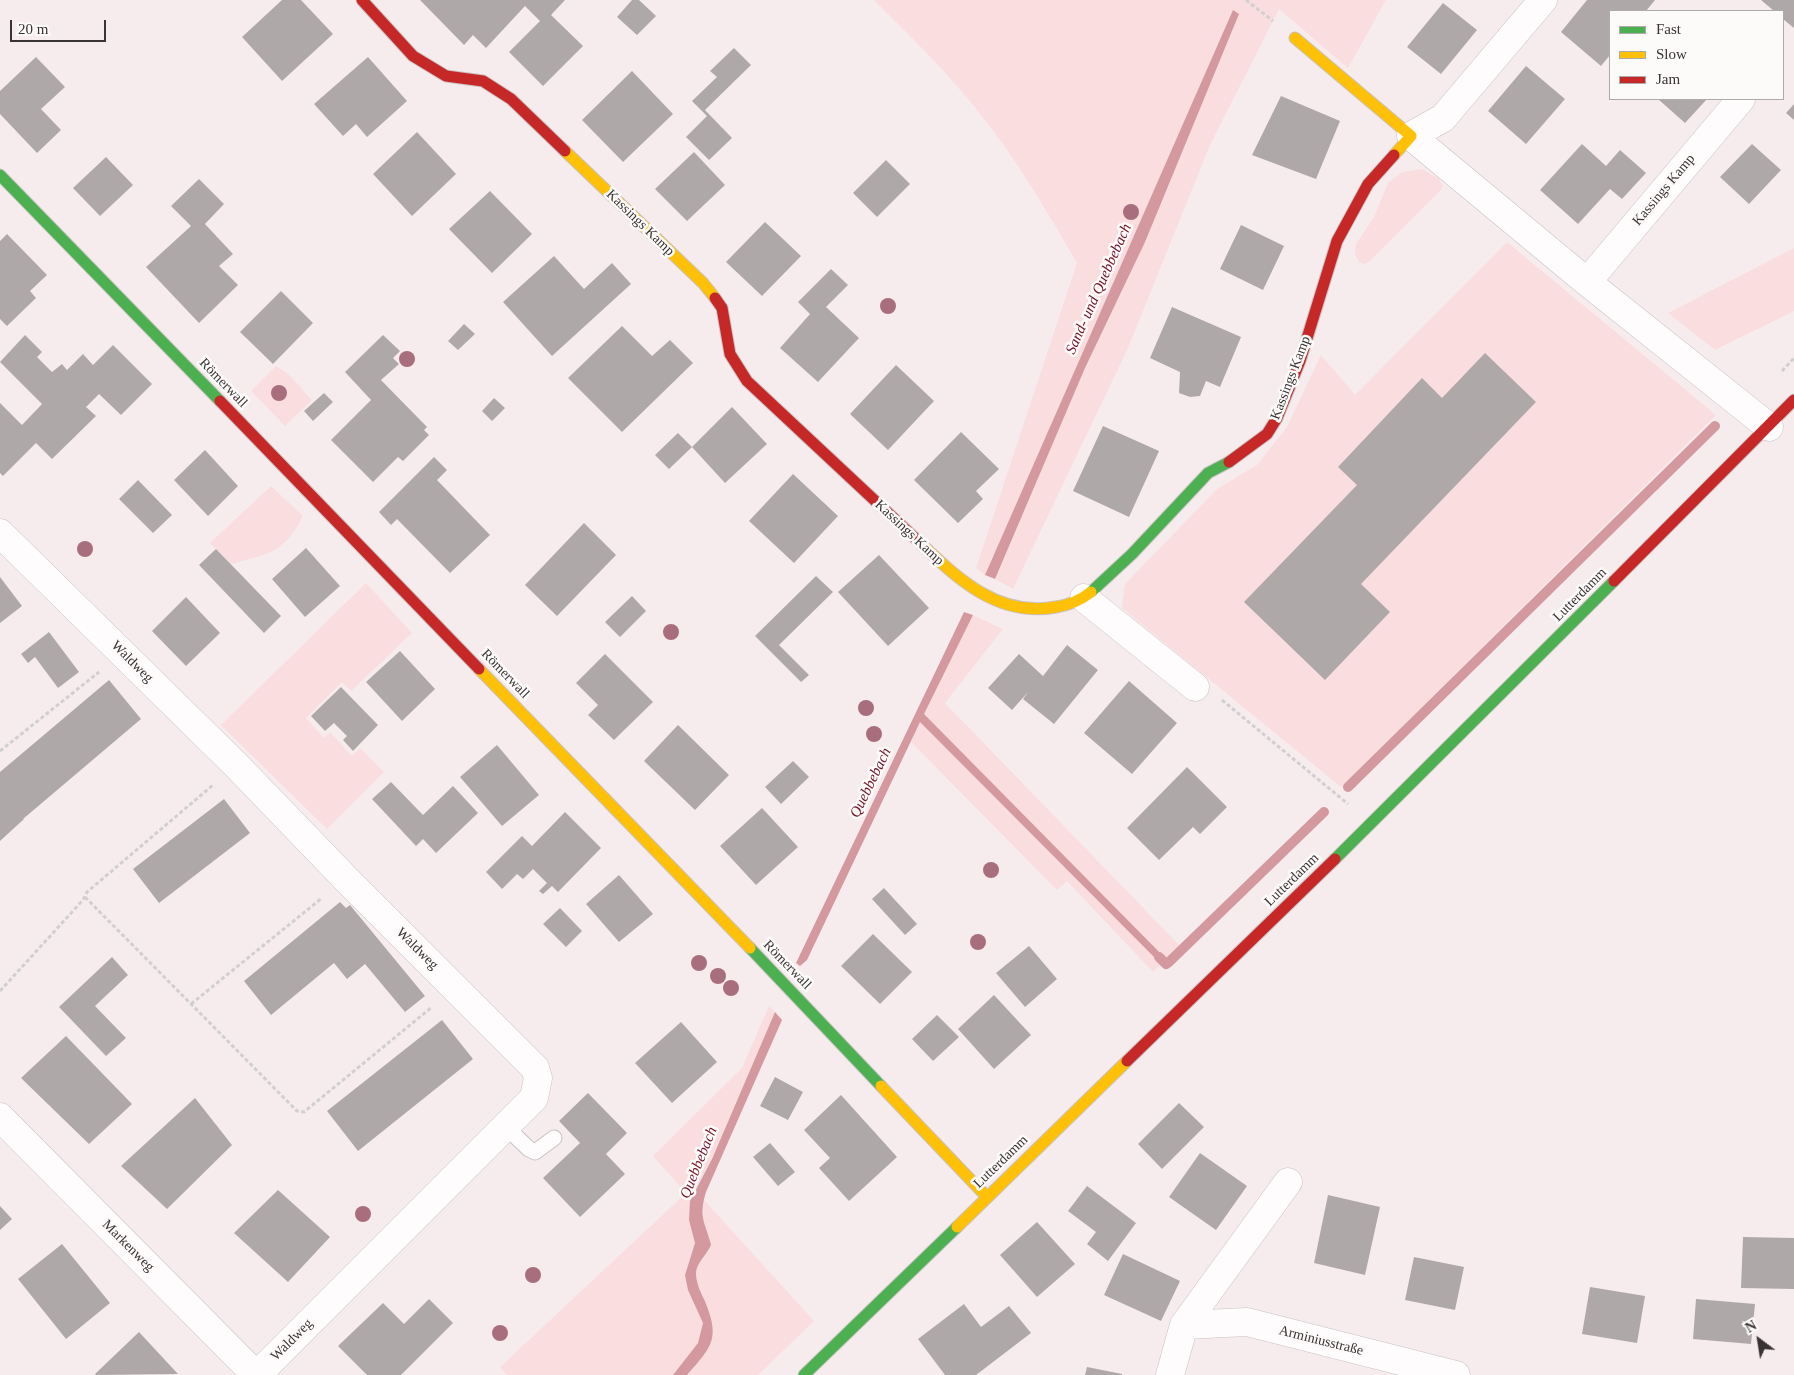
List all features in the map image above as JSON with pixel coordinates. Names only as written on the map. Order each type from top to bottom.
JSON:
[{"type":"street","name":"Kassings Kamp","points":[[362,0],[413,56],[433,70],[446,76],[483,81],[511,99],[704,283],[722,308],[730,354],[747,381],[960,581],[995,602],[1042,610],[1064,606],[1084,598],[1132,554],[1208,473],[1236,458],[1267,434],[1277,418],[1300,361],[1337,241],[1351,212],[1368,184],[1411,136],[1443,118],[1543,0]]},
{"type":"street","points":[[1295,38],[1587,282],[1769,427]]},
{"type":"street","name":"Kassings Kamp","points":[[1587,282],[1740,100]]},
{"type":"street","name":"Römerwall","points":[[0,174],[759,958],[987,1197]]},
{"type":"street","name":"Lutterdamm","points":[[804,1375],[1367,828],[1794,400]]},
{"type":"street","name":"Waldweg","points":[[0,532],[236,765],[346,879],[535,1068],[538,1078],[534,1098],[257,1375]]},
{"type":"street","points":[[1084,598],[1195,687]]},
{"type":"street","name":"Markenweg","points":[[0,1117],[257,1375]]},
{"type":"street","points":[[1170,1375],[1184,1325],[1288,1182]]},
{"type":"street","name":"Arminiusstraße","points":[[1184,1325],[1247,1322],[1456,1375]]},
{"type":"lane","points":[[506,1127],[529,1149],[535,1152],[554,1138]]},
{"type":"path","points":[[0,750],[123,652]]},
{"type":"path","points":[[1195,687],[1212,692],[1349,804]]},
{"type":"path","points":[[0,991],[85,897],[87,892],[236,765]]},
{"type":"path","points":[[191,1004],[346,879]]},
{"type":"path","points":[[85,897],[297,1111],[304,1112],[455,988]]},
{"type":"shaded area","points":[[874,0],[1386,0],[1348,68],[1279,9],[1210,145],[1128,348],[1013,589],[995,579],[1085,368],[1145,241],[1233,11],[985,575],[976,568],[1077,263],[1032,187],[995,132],[943,70]]},
{"type":"shaded area","points":[[1233,10],[1239,14],[1145,242],[1085,368],[995,579],[985,575]]},
{"type":"shaded area","points":[[1422,169],[1439,179],[1443,186],[1441,190],[1370,261],[1365,264],[1360,263],[1355,255],[1356,244],[1374,217],[1388,183],[1402,172]]},
{"type":"shaded area","points":[[1507,242],[1716,415],[1341,787],[1122,608],[1125,584],[1217,489],[1257,465],[1287,427],[1321,355],[1355,395]]},
{"type":"shaded area","points":[[1794,248],[1794,311],[1715,350],[1668,313]]},
{"type":"shaded area","points":[[276,366],[292,378],[312,400],[285,426],[251,391]]},
{"type":"shaded area","points":[[271,486],[303,516],[289,538],[282,545],[265,554],[231,564],[210,543]]},
{"type":"shaded area","points":[[366,583],[412,633],[351,691],[342,682],[306,718],[324,738],[330,732],[352,756],[360,748],[384,772],[327,829],[221,725]]},
{"type":"shaded area","points":[[964,612],[973,615],[924,714],[1169,962],[1164,967],[920,722],[807,960],[800,966],[796,963]]},
{"type":"shaded area","points":[[973,615],[1003,629],[945,703],[1179,945],[1153,972],[1067,881],[1057,890],[910,741]]},
{"type":"shaded area","points":[[769,1006],[775,1012],[712,1159],[690,1201],[695,1243],[685,1275],[703,1323],[698,1343],[673,1375],[507,1375],[500,1367],[686,1193],[653,1156],[742,1068]]},
{"type":"shaded area","points":[[775,1012],[782,1020],[706,1192],[704,1201],[702,1214],[711,1245],[696,1270],[696,1276],[712,1323],[712,1340],[703,1356],[687,1375],[673,1375],[698,1343],[703,1323],[688,1290],[685,1275],[695,1243],[689,1220],[690,1201],[712,1159]]},
{"type":"shaded area","points":[[704,1200],[814,1321],[758,1375],[687,1375],[704,1354],[712,1337],[713,1329],[696,1275],[697,1267],[708,1248],[703,1215]]},
{"type":"building","points":[[282,0],[301,0],[333,34],[282,81],[242,37]]},
{"type":"building","points":[[420,0],[565,0],[551,15],[583,46],[543,86],[509,52],[540,21],[525,6],[486,48],[473,35],[464,45]]},
{"type":"building","points":[[632,0],[639,0],[656,16],[637,35],[617,17]]},
{"type":"building","points":[[1587,0],[1655,0],[1647,10],[1609,10],[1609,56],[1601,66],[1561,32]]},
{"type":"building","points":[[1761,0],[1794,0],[1794,28],[1784,20],[1784,10],[1773,10]]},
{"type":"building","points":[[1443,3],[1477,30],[1441,74],[1407,47]]},
{"type":"building","points":[[734,48],[751,65],[705,110],[732,138],[709,160],[686,137],[707,116],[692,101],[717,77],[710,71]]},
{"type":"building","points":[[36,57],[65,87],[41,109],[61,130],[37,153],[0,114],[0,91]]},
{"type":"building","points":[[368,57],[407,101],[367,137],[356,124],[343,136],[314,104]]},
{"type":"building","points":[[1526,66],[1565,99],[1526,144],[1488,111]]},
{"type":"building","points":[[632,71],[673,114],[623,162],[582,120]]},
{"type":"building","points":[[1281,96],[1340,121],[1316,179],[1252,155]]},
{"type":"building","points":[[1659,100],[1706,100],[1685,123]]},
{"type":"building","points":[[1794,104],[1794,120],[1786,113]]},
{"type":"building","points":[[417,132],[456,174],[412,216],[373,174]]},
{"type":"building","points":[[1582,144],[1606,166],[1620,150],[1646,173],[1622,199],[1610,189],[1578,224],[1540,190]]},
{"type":"building","points":[[1752,144],[1781,170],[1749,204],[1720,177]]},
{"type":"building","points":[[694,152],[725,185],[687,221],[655,189]]},
{"type":"building","points":[[106,157],[133,185],[100,216],[73,188]]},
{"type":"building","points":[[886,160],[910,184],[877,217],[853,193]]},
{"type":"building","points":[[199,179],[224,204],[205,224],[233,254],[219,266],[238,285],[199,323],[146,267],[191,226],[171,206]]},
{"type":"building","points":[[490,191],[532,234],[492,273],[449,229]]},
{"type":"building","points":[[765,222],[801,256],[762,296],[726,262]]},
{"type":"building","points":[[1241,225],[1284,246],[1263,290],[1220,269]]},
{"type":"building","points":[[7,234],[47,275],[30,291],[36,298],[7,326],[0,319],[0,241]]},
{"type":"building","points":[[554,256],[584,289],[612,263],[631,284],[552,356],[503,302]]},
{"type":"building","points":[[831,269],[848,285],[826,307],[859,338],[818,382],[780,348],[810,314],[798,302]]},
{"type":"building","points":[[281,291],[313,323],[273,364],[240,332]]},
{"type":"building","points":[[1172,307],[1241,337],[1220,387],[1206,381],[1200,396],[1190,397],[1179,393],[1180,372],[1150,358]]},
{"type":"building","points":[[464,324],[475,334],[458,350],[448,341]]},
{"type":"building","points":[[622,326],[652,356],[670,340],[693,363],[622,432],[568,378]]},
{"type":"building","points":[[25,335],[42,352],[37,357],[52,372],[62,364],[67,370],[83,354],[93,365],[113,345],[152,384],[121,415],[99,394],[86,407],[96,416],[52,459],[36,443],[3,476],[0,473],[0,403],[22,425],[42,404],[0,362]]},
{"type":"building","points":[[383,335],[400,351],[393,358],[399,364],[381,380],[427,427],[424,430],[429,435],[403,461],[398,457],[373,482],[331,440],[371,400],[345,372]]},
{"type":"building","points":[[1485,353],[1536,402],[1361,584],[1390,612],[1325,680],[1244,602],[1357,485],[1338,467],[1422,378],[1442,398]]},
{"type":"building","points":[[896,365],[934,401],[888,450],[850,414]]},
{"type":"building","points":[[324,393],[333,402],[313,421],[304,411]]},
{"type":"building","points":[[494,398],[505,408],[492,421],[482,411]]},
{"type":"building","points":[[732,407],[767,444],[725,483],[692,447]]},
{"type":"building","points":[[1103,426],[1159,451],[1129,517],[1073,491]]},
{"type":"building","points":[[961,432],[999,469],[976,491],[983,499],[958,523],[914,480]]},
{"type":"building","points":[[678,433],[692,447],[669,469],[655,455]]},
{"type":"building","points":[[205,450],[238,486],[208,516],[174,480]]},
{"type":"building","points":[[434,457],[447,470],[437,480],[490,535],[450,573],[397,519],[391,525],[379,512]]},
{"type":"building","points":[[793,474],[838,516],[794,563],[749,521]]},
{"type":"building","points":[[138,480],[172,515],[153,533],[119,499]]},
{"type":"building","points":[[584,523],[616,555],[557,616],[525,585]]},
{"type":"building","points":[[306,548],[340,586],[305,617],[272,579]]},
{"type":"building","points":[[216,549],[281,616],[264,633],[199,565]]},
{"type":"building","points":[[879,555],[929,608],[888,646],[838,592]]},
{"type":"building","points":[[816,576],[833,592],[779,645],[809,675],[801,682],[755,636]]},
{"type":"building","points":[[0,577],[22,606],[0,623]]},
{"type":"building","points":[[632,596],[646,611],[620,637],[605,622]]},
{"type":"building","points":[[186,597],[220,633],[186,666],[152,631]]},
{"type":"building","points":[[49,632],[79,672],[58,688],[35,657],[28,663],[21,654]]},
{"type":"building","points":[[1067,645],[1098,670],[1054,724],[1023,699],[1028,692],[1012,710],[988,688],[1019,654],[1043,676]]},
{"type":"building","points":[[400,651],[435,689],[402,721],[366,682]]},
{"type":"building","points":[[605,654],[653,702],[614,740],[588,715],[598,705],[576,683]]},
{"type":"building","points":[[109,680],[141,719],[23,819],[0,841],[0,772]]},
{"type":"building","points":[[1129,681],[1177,723],[1132,774],[1084,733]]},
{"type":"building","points":[[341,687],[378,725],[353,751],[343,740],[347,736],[334,723],[325,731],[311,716]]},
{"type":"building","points":[[678,725],[729,775],[695,810],[644,761]]},
{"type":"building","points":[[497,745],[539,795],[502,826],[460,777]]},
{"type":"building","points":[[793,761],[809,777],[781,804],[765,787]]},
{"type":"building","points":[[1187,767],[1227,807],[1200,834],[1193,827],[1159,860],[1127,828]]},
{"type":"building","points":[[391,782],[423,815],[453,786],[478,813],[436,853],[423,839],[416,846],[372,799]]},
{"type":"building","points":[[224,799],[250,833],[159,903],[133,869]]},
{"type":"building","points":[[762,808],[798,847],[756,885],[720,846]]},
{"type":"building","points":[[565,812],[601,848],[558,892],[552,886],[543,894],[539,891],[547,883],[533,869],[523,879],[517,874],[502,889],[486,872],[522,836],[532,846]]},
{"type":"building","points":[[619,875],[653,914],[619,942],[586,904]]},
{"type":"building","points":[[884,888],[917,924],[905,935],[872,899]]},
{"type":"building","points":[[340,902],[346,908],[350,905],[425,996],[405,1012],[365,964],[347,979],[334,963],[271,1015],[244,981]]},
{"type":"building","points":[[560,908],[582,931],[566,947],[543,924]]},
{"type":"building","points":[[873,934],[912,972],[880,1004],[841,966]]},
{"type":"building","points":[[1029,946],[1057,979],[1025,1007],[996,973]]},
{"type":"building","points":[[112,957],[128,975],[95,1006],[126,1038],[106,1056],[59,1007]]},
{"type":"building","points":[[994,995],[1031,1035],[994,1069],[958,1029]]},
{"type":"building","points":[[937,1015],[959,1037],[933,1061],[912,1039]]},
{"type":"building","points":[[442,1020],[473,1059],[358,1151],[327,1111]]},
{"type":"building","points":[[681,1022],[717,1062],[672,1103],[635,1063]]},
{"type":"building","points":[[66,1036],[132,1104],[89,1144],[21,1078]]},
{"type":"building","points":[[775,1077],[803,1092],[788,1120],[760,1106]]},
{"type":"building","points":[[588,1093],[627,1133],[606,1154],[625,1174],[580,1217],[543,1178],[580,1143],[559,1121]]},
{"type":"building","points":[[841,1095],[897,1157],[849,1201],[819,1168],[830,1158],[804,1130]]},
{"type":"building","points":[[195,1098],[232,1145],[167,1209],[121,1166]]},
{"type":"building","points":[[1179,1103],[1204,1127],[1162,1169],[1138,1144]]},
{"type":"building","points":[[770,1143],[795,1172],[778,1186],[753,1157]]},
{"type":"building","points":[[1200,1153],[1247,1186],[1216,1230],[1169,1197]]},
{"type":"building","points":[[1087,1186],[1136,1223],[1108,1261],[1087,1244],[1096,1232],[1068,1211]]},
{"type":"building","points":[[278,1190],[330,1237],[288,1282],[234,1233]]},
{"type":"building","points":[[1328,1195],[1380,1207],[1365,1275],[1314,1263]]},
{"type":"building","points":[[0,1206],[12,1219],[0,1230]]},
{"type":"building","points":[[1037,1222],[1075,1264],[1037,1297],[1000,1255]]},
{"type":"building","points":[[1743,1237],[1794,1238],[1794,1289],[1741,1288]]},
{"type":"building","points":[[62,1244],[110,1303],[66,1339],[18,1279]]},
{"type":"building","points":[[1123,1254],[1180,1281],[1161,1321],[1104,1295]]},
{"type":"building","points":[[1414,1257],[1464,1267],[1455,1310],[1405,1300]]},
{"type":"building","points":[[1590,1287],[1645,1296],[1637,1343],[1582,1334]]},
{"type":"building","points":[[429,1299],[453,1323],[401,1375],[367,1375],[338,1346],[383,1303],[404,1324]]},
{"type":"building","points":[[1696,1299],[1755,1304],[1751,1344],[1693,1339]]},
{"type":"building","points":[[964,1304],[981,1327],[1009,1306],[1031,1333],[976,1375],[945,1375],[918,1339]]},
{"type":"building","points":[[139,1332],[178,1374],[95,1374]]},
{"type":"building","points":[[1087,1367],[1122,1374],[1122,1375],[1085,1375]]},
{"type":"waterway","points":[[1348,787],[1715,426]]},
{"type":"waterway","points":[[1159,957],[1166,964],[1169,962],[1324,812]]},
{"type":"traffic: fast","points":[[0,175],[220,401]]},
{"type":"traffic: fast","points":[[1091,592],[1132,554],[1208,473],[1229,462]]},
{"type":"traffic: fast","points":[[1335,859],[1614,581]]},
{"type":"traffic: fast","points":[[750,948],[881,1086]]},
{"type":"traffic: fast","points":[[804,1375],[957,1227]]},
{"type":"traffic: slow","points":[[1295,38],[1411,136],[1394,155]]},
{"type":"traffic: slow","points":[[565,151],[703,283],[715,298]]},
{"type":"traffic: slow","points":[[917,540],[947,568],[979,592],[1015,606],[1035,609],[1056,607],[1079,600],[1091,592]]},
{"type":"traffic: slow","points":[[479,669],[750,948]]},
{"type":"traffic: slow","points":[[957,1227],[1127,1061]]},
{"type":"traffic: slow","points":[[881,1086],[987,1197]]},
{"type":"traffic: jam","points":[[362,0],[413,56],[446,76],[483,81],[511,99],[565,151]]},
{"type":"traffic: jam","points":[[1229,462],[1267,434],[1277,418],[1300,361],[1337,241],[1368,184],[1394,155]]},
{"type":"traffic: jam","points":[[715,298],[722,308],[730,354],[747,381],[917,540]]},
{"type":"traffic: jam","points":[[1614,581],[1794,400]]},
{"type":"traffic: jam","points":[[220,401],[479,669]]},
{"type":"traffic: jam","points":[[1127,1061],[1335,859]]},
{"type":"water label","name":"Sand- und Quebbebach","points":[[1099,289]]},
{"type":"water label","name":"Quebbebach","points":[[871,783]]},
{"type":"water label","name":"Quebbebach","points":[[699,1163]]}]
